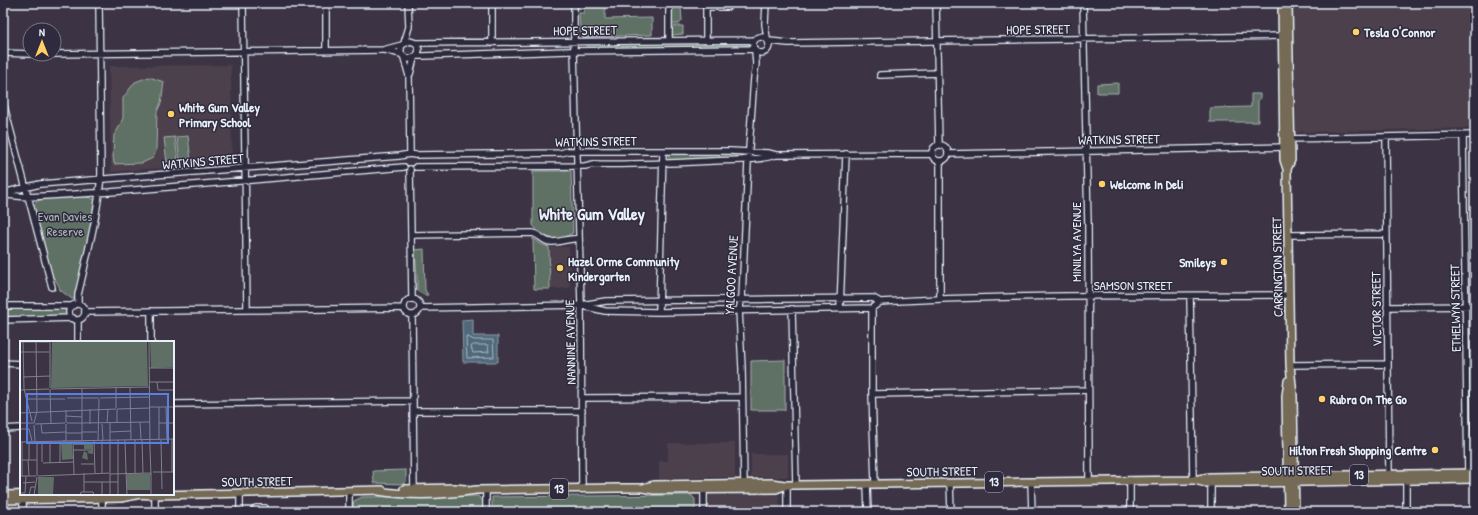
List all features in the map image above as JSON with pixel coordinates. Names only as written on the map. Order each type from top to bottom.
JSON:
[{"type":"main road","name":"CARRINGTON STREET","points":[[1282,3],[1286,36]]},
{"type":"main road","name":"CARRINGTON STREET","points":[[1288,3],[1286,36],[1287,148],[1291,160],[1288,169],[1289,295],[1290,365],[1293,396],[1291,479],[1288,512]]},
{"type":"main road","name":"SOUTH STREET","points":[[174,495],[415,491],[455,488],[486,490],[642,488],[654,490],[744,486],[776,489],[787,485],[1472,476]]},
{"type":"main road","name":"CARRINGTON STREET","points":[[1291,479],[1295,512]]},
{"type":"main road","name":"SOUTH STREET","points":[[3,495],[23,497],[102,496],[121,498],[132,495]]},
{"type":"main road","name":"SOUTH STREET","points":[[3,500],[42,495]]},
{"type":"street","points":[[78,341],[75,319],[71,316],[70,310],[75,305],[78,295],[95,220],[101,180],[99,3]]},
{"type":"street","points":[[243,3],[247,309]]},
{"type":"street","points":[[326,3],[326,50]]},
{"type":"street","points":[[408,3],[409,27],[419,50],[415,57],[409,76]]},
{"type":"street","points":[[492,3],[492,43]]},
{"type":"street","name":"NANNINE AVENUE","points":[[574,3],[581,305],[582,488]]},
{"type":"street","points":[[669,40],[669,10],[671,3]]},
{"type":"street","points":[[706,40],[706,7],[728,7],[728,3]]},
{"type":"street","points":[[765,24],[760,36],[754,40],[752,44],[754,50],[763,53],[769,48],[765,24],[766,3]]},
{"type":"street","points":[[936,3],[938,145]]},
{"type":"street","name":"MINILYA AVENUE","points":[[1083,3],[1088,296],[1089,481]]},
{"type":"street","points":[[409,27],[400,49],[409,76],[410,155],[418,162],[413,168],[411,235],[412,299]]},
{"type":"street","points":[[760,36],[768,40]]},
{"type":"street","name":"HOPE STREET","points":[[768,40],[788,43],[937,42],[1286,36]]},
{"type":"street","name":"HOPE STREET","points":[[415,43],[754,40]]},
{"type":"street","points":[[62,54],[383,50],[410,41],[415,43]]},
{"type":"street","name":"HOPE STREET","points":[[769,48],[788,43]]},
{"type":"street","points":[[383,50],[409,59],[415,57]]},
{"type":"street","name":"HOPE STREET","points":[[415,57],[574,51],[754,50]]},
{"type":"street","name":"YALGOO AVENUE","points":[[744,486],[739,310],[742,298],[748,160],[756,64],[754,50]]},
{"type":"street","points":[[3,53],[22,54]]},
{"type":"street","name":"YALGOO AVENUE","points":[[756,64],[763,53]]},
{"type":"street","points":[[880,75],[938,73]]},
{"type":"street","points":[[3,102],[52,287]]},
{"type":"street","points":[[1287,139],[1475,135]]},
{"type":"street","name":"ETHELWYN STREET","points":[[1463,136],[1466,306],[1472,476]]},
{"type":"street","name":"VICTOR STREET","points":[[1386,137],[1389,478]]},
{"type":"street","points":[[938,145],[944,147],[948,154],[946,158],[940,162]]},
{"type":"street","points":[[938,145],[932,149],[931,154],[933,159],[940,162]]},
{"type":"street","name":"WATKINS STREET","points":[[948,154],[1086,150],[1287,148]]},
{"type":"street","points":[[659,312],[663,151]]},
{"type":"street","name":"WATKINS STREET","points":[[3,194],[40,184],[410,155],[663,151],[749,152],[776,155],[931,154]]},
{"type":"street","points":[[840,308],[846,154]]},
{"type":"street","points":[[410,155],[402,161],[404,167],[413,168]]},
{"type":"street","name":"WATKINS STREET","points":[[413,168],[663,164],[748,160],[776,155]]},
{"type":"street","points":[[940,162],[940,299]]},
{"type":"street","name":"WATKINS STREET","points":[[3,194],[28,197],[404,167]]},
{"type":"street","points":[[411,235],[533,233],[551,242],[562,241],[570,238],[579,239]]},
{"type":"street","points":[[1289,235],[1387,234]]},
{"type":"street","name":"SAMSON STREET","points":[[420,308],[581,305],[606,301],[742,298],[873,298],[880,302],[940,299],[1088,296],[1289,295]]},
{"type":"street","points":[[1190,296],[1193,480]]},
{"type":"street","points":[[412,299],[418,302],[420,308],[417,313],[412,315]]},
{"type":"street","points":[[404,308],[406,302],[412,299]]},
{"type":"street","points":[[875,484],[872,394],[872,308],[880,302]]},
{"type":"street","points":[[3,306],[75,305],[82,306],[85,312]]},
{"type":"street","name":"SAMSON STREET","points":[[581,305],[605,311],[659,312],[872,308]]},
{"type":"street","points":[[1388,307],[1475,306]]},
{"type":"street","points":[[85,312],[404,308]]},
{"type":"street","points":[[404,308],[407,313],[412,315]]},
{"type":"street","points":[[792,309],[796,485]]},
{"type":"street","points":[[150,311],[151,341]]},
{"type":"street","points":[[3,320],[75,319],[83,317],[85,312]]},
{"type":"street","points":[[412,315],[415,491]]},
{"type":"street","points":[[3,363],[20,364]]},
{"type":"street","points":[[1290,365],[1388,364]]},
{"type":"street","points":[[872,394],[1088,390]]},
{"type":"street","points":[[582,398],[742,397]]},
{"type":"street","points":[[174,404],[413,401]]},
{"type":"street","points":[[414,411],[582,411]]},
{"type":"street","points":[[3,429],[20,428]]},
{"type":"street","points":[[1406,477],[1406,512]]},
{"type":"street","points":[[1130,480],[1130,512]]},
{"type":"street","points":[[1211,480],[1212,512]]},
{"type":"street","points":[[1031,482],[1032,512]]},
{"type":"street","points":[[950,483],[951,512]]},
{"type":"street","points":[[868,484],[868,512]]},
{"type":"street","points":[[787,485],[787,512]]},
{"type":"street","points":[[704,487],[704,512]]},
{"type":"street","points":[[486,490],[486,512]]},
{"type":"street","points":[[349,491],[349,512]]},
{"type":"street","points":[[240,493],[240,512]]},
{"type":"street","points":[[155,495],[155,512]]},
{"type":"street","points":[[102,496],[102,512]]},
{"type":"street","points":[[23,497],[23,512]]},
{"type":"street","points":[[252,512],[256,508],[265,508]]},
{"type":"shaded area","points":[[1293,3],[1475,3],[1475,128],[1296,132]]},
{"type":"shaded area","name":"White Gum Valley Primary School","points":[[231,65],[232,162],[111,172],[109,66]]},
{"type":"shaded area","name":"Hazel Orme Community Kindergarten","points":[[549,247],[569,247],[570,288],[550,289]]},
{"type":"shaded area","points":[[668,443],[735,443],[735,477],[659,479],[659,461],[668,461]]},
{"type":"shaded area","points":[[751,454],[788,454],[788,477],[751,477]]},
{"type":"shaded area","points":[[777,494],[779,496],[780,512],[708,512],[708,495]]},
{"type":"shaded area","points":[[16,505],[16,512],[3,512],[3,506]]},
{"type":"green space","points":[[584,3],[605,3],[605,19],[652,18],[652,35],[583,37],[580,31],[579,13],[584,13]]},
{"type":"green space","points":[[673,6],[681,7],[682,21],[679,24],[672,23]]},
{"type":"green space","points":[[671,26],[683,26],[683,34],[672,35]]},
{"type":"green space","points":[[747,43],[748,45],[726,49],[587,49],[587,44]]},
{"type":"green space","points":[[149,77],[164,82],[161,103],[157,112],[156,151],[153,158],[142,163],[114,164],[114,135],[123,118],[123,98],[135,82]]},
{"type":"green space","points":[[1118,83],[1118,93],[1097,93],[1097,84]]},
{"type":"green space","points":[[1251,94],[1260,94],[1260,99],[1258,100],[1258,122],[1210,122],[1210,108],[1251,107]]},
{"type":"green space","points":[[188,136],[191,161],[180,162],[177,137]]},
{"type":"green space","points":[[175,137],[178,162],[167,163],[164,138]]},
{"type":"green space","points":[[671,153],[740,154],[742,156],[740,158],[670,161],[668,156]]},
{"type":"green space","points":[[533,171],[571,171],[573,233],[556,238],[546,237],[533,225]]},
{"type":"green space","name":"Evan Davies Reserve","points":[[87,197],[94,199],[96,204],[74,299],[72,299],[60,290],[50,272],[33,207],[37,201],[42,199]]},
{"type":"green space","points":[[533,238],[541,244],[549,247],[550,289],[534,289]]},
{"type":"green space","points":[[424,249],[425,290],[428,295],[424,295],[417,291],[415,250]]},
{"type":"green space","points":[[69,308],[67,311],[69,317],[3,318],[3,309]]},
{"type":"green space","points":[[785,360],[785,410],[751,410],[751,361]]},
{"type":"green space","points":[[406,470],[406,482],[403,484],[374,483],[373,471]]},
{"type":"green space","points":[[691,495],[695,499],[695,512],[492,512],[492,497]]},
{"type":"green space","points":[[478,496],[483,501],[483,512],[352,512],[354,501],[362,497]]},
{"type":"water","points":[[473,319],[473,336],[498,336],[498,362],[463,362],[462,320]]},
{"type":"place","name":"Tesla O'Connor","points":[[1356,32]]},
{"type":"place","name":"White Gum Valley Primary School","points":[[171,114]]},
{"type":"place","name":"Welcome In Deli","points":[[1102,184]]},
{"type":"place","name":"Smileys","points":[[1224,262]]},
{"type":"place","name":"Hazel Orme Community Kindergarten","points":[[560,268]]},
{"type":"place","name":"Rubra On The Go","points":[[1322,399]]},
{"type":"place","name":"Hilton Fresh Shopping Centre","points":[[1435,450]]},
{"type":"district","name":"White Gum Valley","points":[[592,214]]}]
